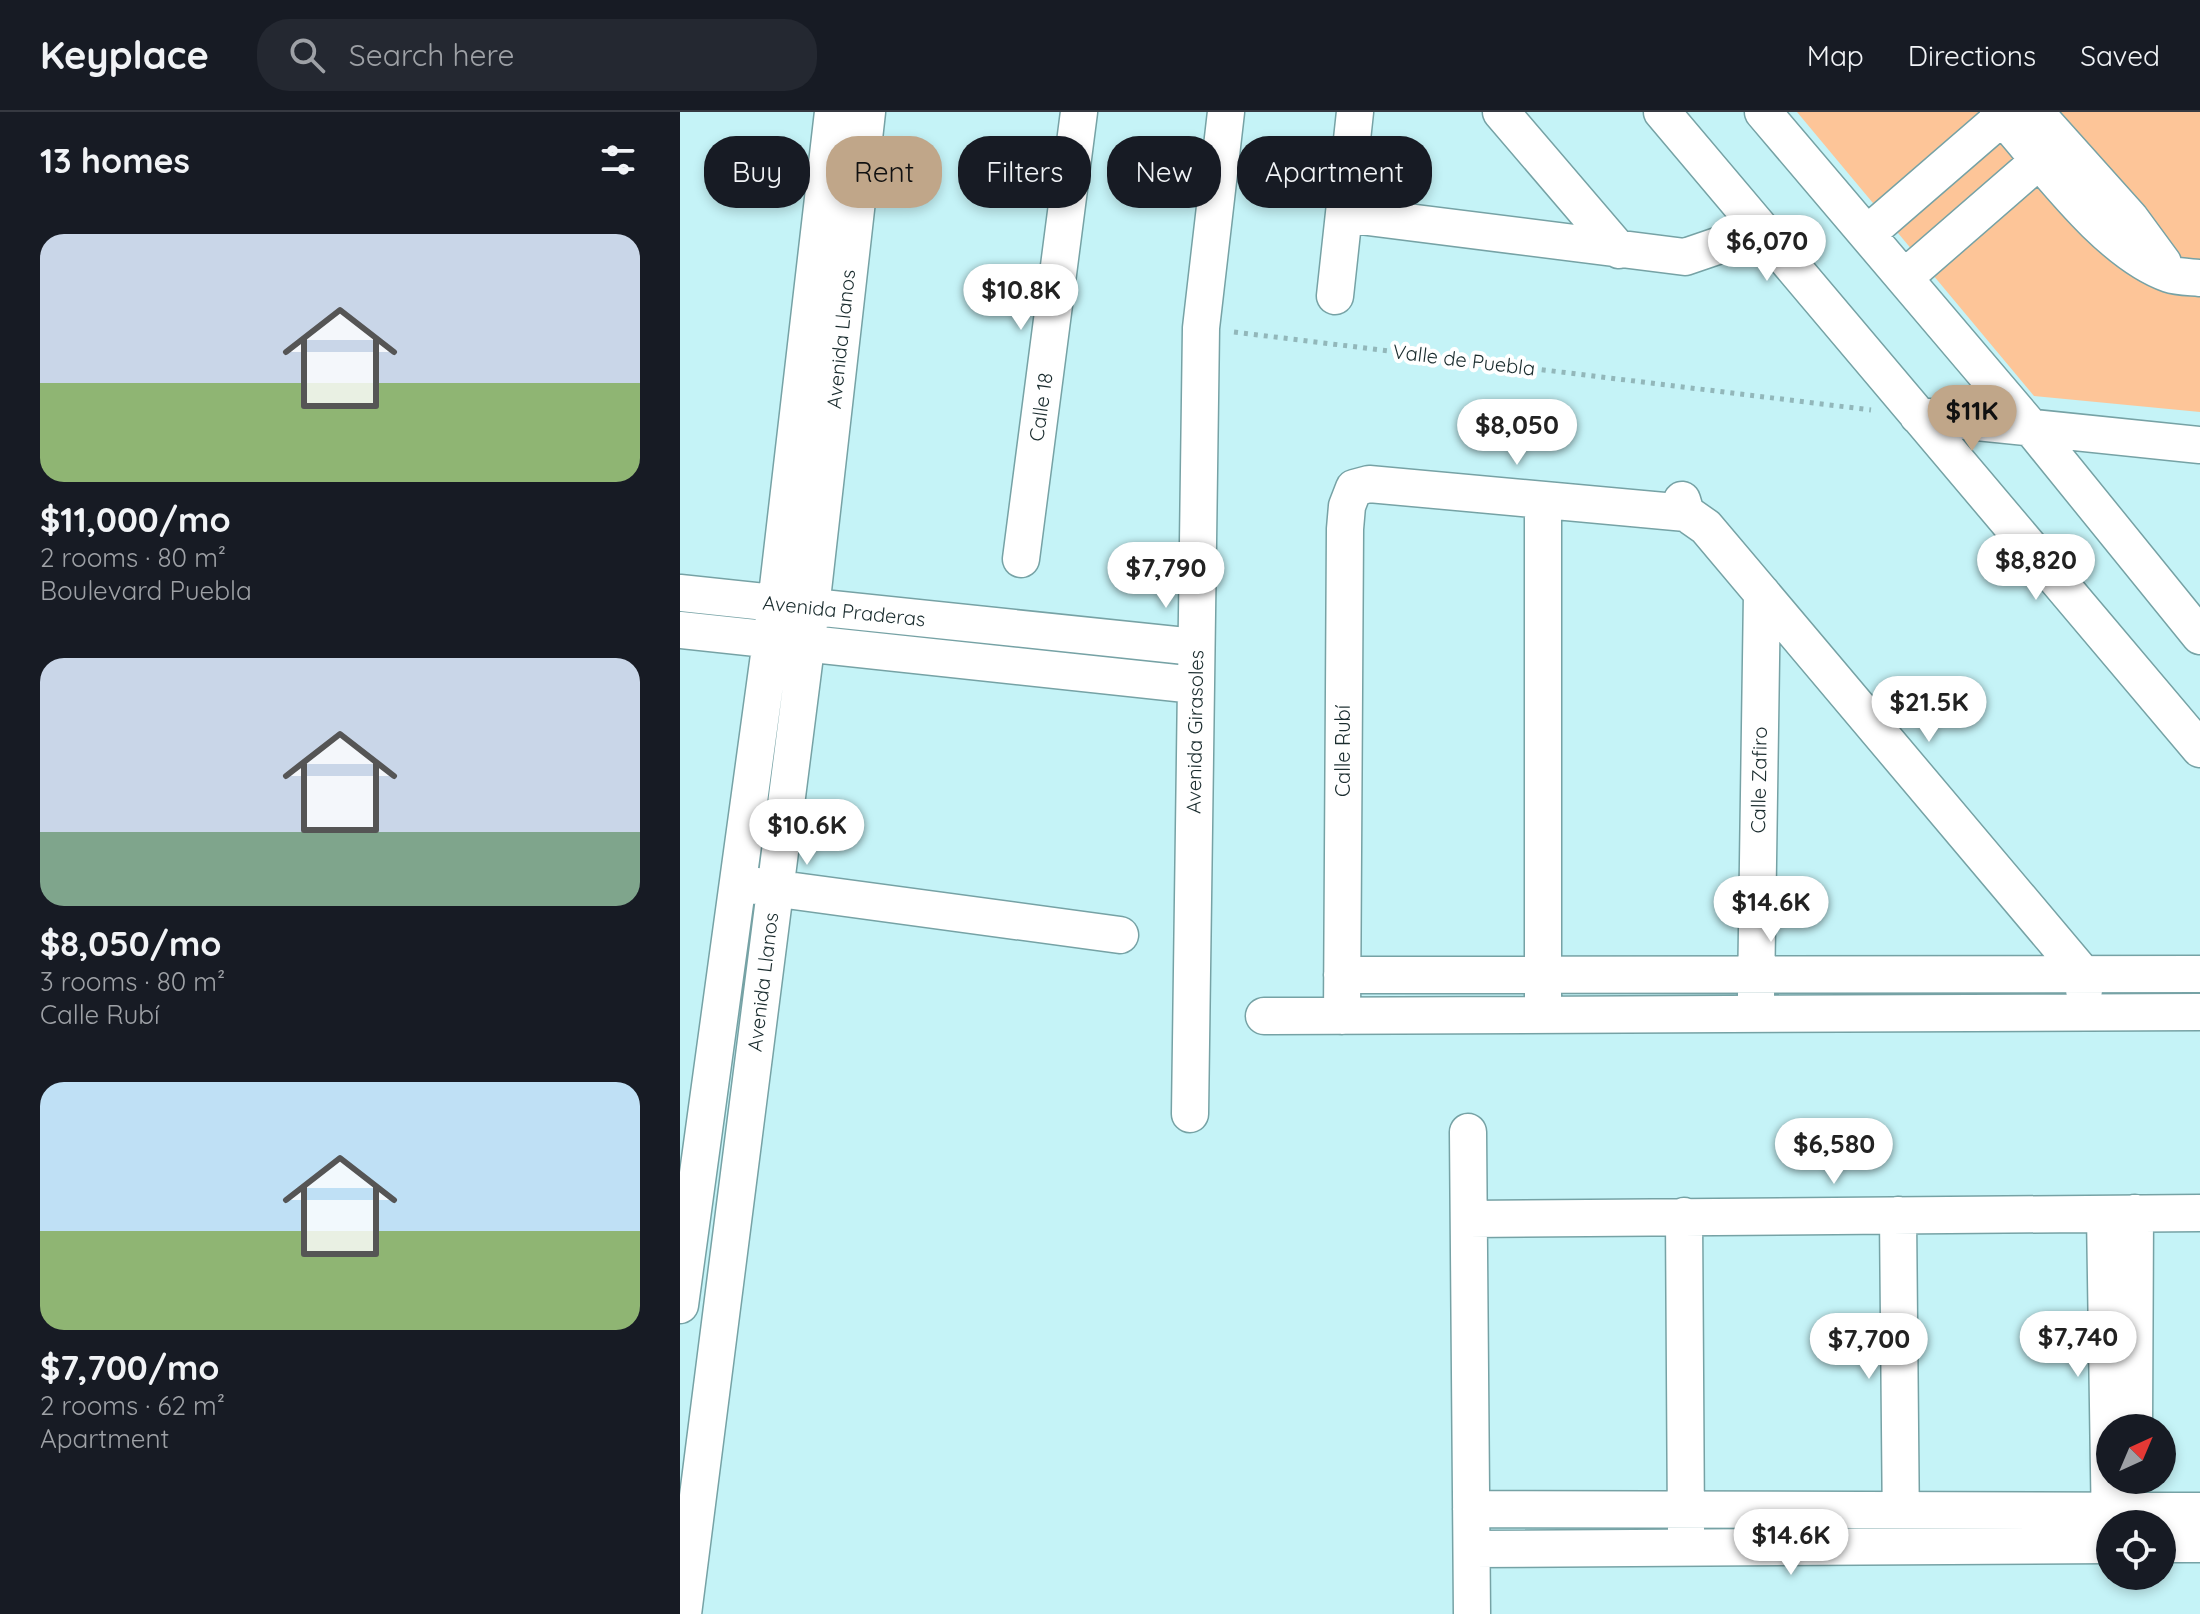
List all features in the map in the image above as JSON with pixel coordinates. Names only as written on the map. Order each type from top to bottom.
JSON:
[{"type":"street","name":"Avenida Llanos","points":[[794,606],[833,112]]},
{"type":"street","name":"Avenida Llanos","points":[[680,1305],[687,1191],[737,883],[788,642],[867,112]]},
{"type":"street","name":"Calle 18","points":[[1021,559],[1079,112]]},
{"type":"street","name":"Avenida Girasoles","points":[[1190,1114],[1201,328],[1226,112]]},
{"type":"street","points":[[1335,296],[1355,112]]},
{"type":"street","points":[[1501,112],[1619,250]]},
{"type":"street","points":[[1662,112],[2200,749]]},
{"type":"street","points":[[1763,112],[2033,430],[2200,636]]},
{"type":"street","points":[[1867,234],[2011,113],[2050,150],[2106,233],[2133,256],[2185,276]]},
{"type":"street","points":[[1904,278],[2050,150]]},
{"type":"street","points":[[1344,214],[1685,257],[1726,243],[1754,221]]},
{"type":"street","points":[[1918,416],[2200,445]]},
{"type":"street","name":"Calle Rubí","points":[[1342,1016],[1345,529],[1347,506],[1354,488],[1369,484],[1543,500]]},
{"type":"street","points":[[1543,1015],[1543,500],[1684,506],[1706,527],[2083,974],[2085,1012]]},
{"type":"street","name":"Avenida Praderas","points":[[680,593],[1195,647]]},
{"type":"street","name":"Calle Zafiro","points":[[1756,1014],[1762,593]]},
{"type":"street","points":[[1005,665],[1008,629]]},
{"type":"street","name":"Avenida Praderas","points":[[680,630],[1195,685]]},
{"type":"street","name":"Avenida Llanos","points":[[683,1614],[775,887],[788,642]]},
{"type":"street","points":[[737,883],[1120,935]]},
{"type":"street","points":[[1342,975],[2200,974]]},
{"type":"street","points":[[1264,1016],[2200,1012]]},
{"type":"street","points":[[1468,1132],[1472,1614]]},
{"type":"street","points":[[687,1191],[736,1197]]},
{"type":"street","points":[[1469,1219],[2200,1213]]},
{"type":"street","points":[[2120,1214],[2133,1414]]},
{"type":"street","points":[[2120,1214],[2122,1510]]},
{"type":"street","points":[[1898,1215],[1902,1546]]},
{"type":"street","points":[[1684,1216],[1686,1547]]},
{"type":"street","points":[[1471,1509],[1900,1510],[2096,1518]]},
{"type":"street","points":[[2176,1513],[2200,1511]]},
{"type":"street","points":[[1472,1549],[1902,1546],[2096,1522]]},
{"type":"street","points":[[2176,1544],[2200,1544]]},
{"type":"path","name":"Valle de Puebla","points":[[1201,328],[1918,416]]},
{"type":"shaded area","points":[[1797,112],[2200,112],[2200,412],[2034,396]]}]
